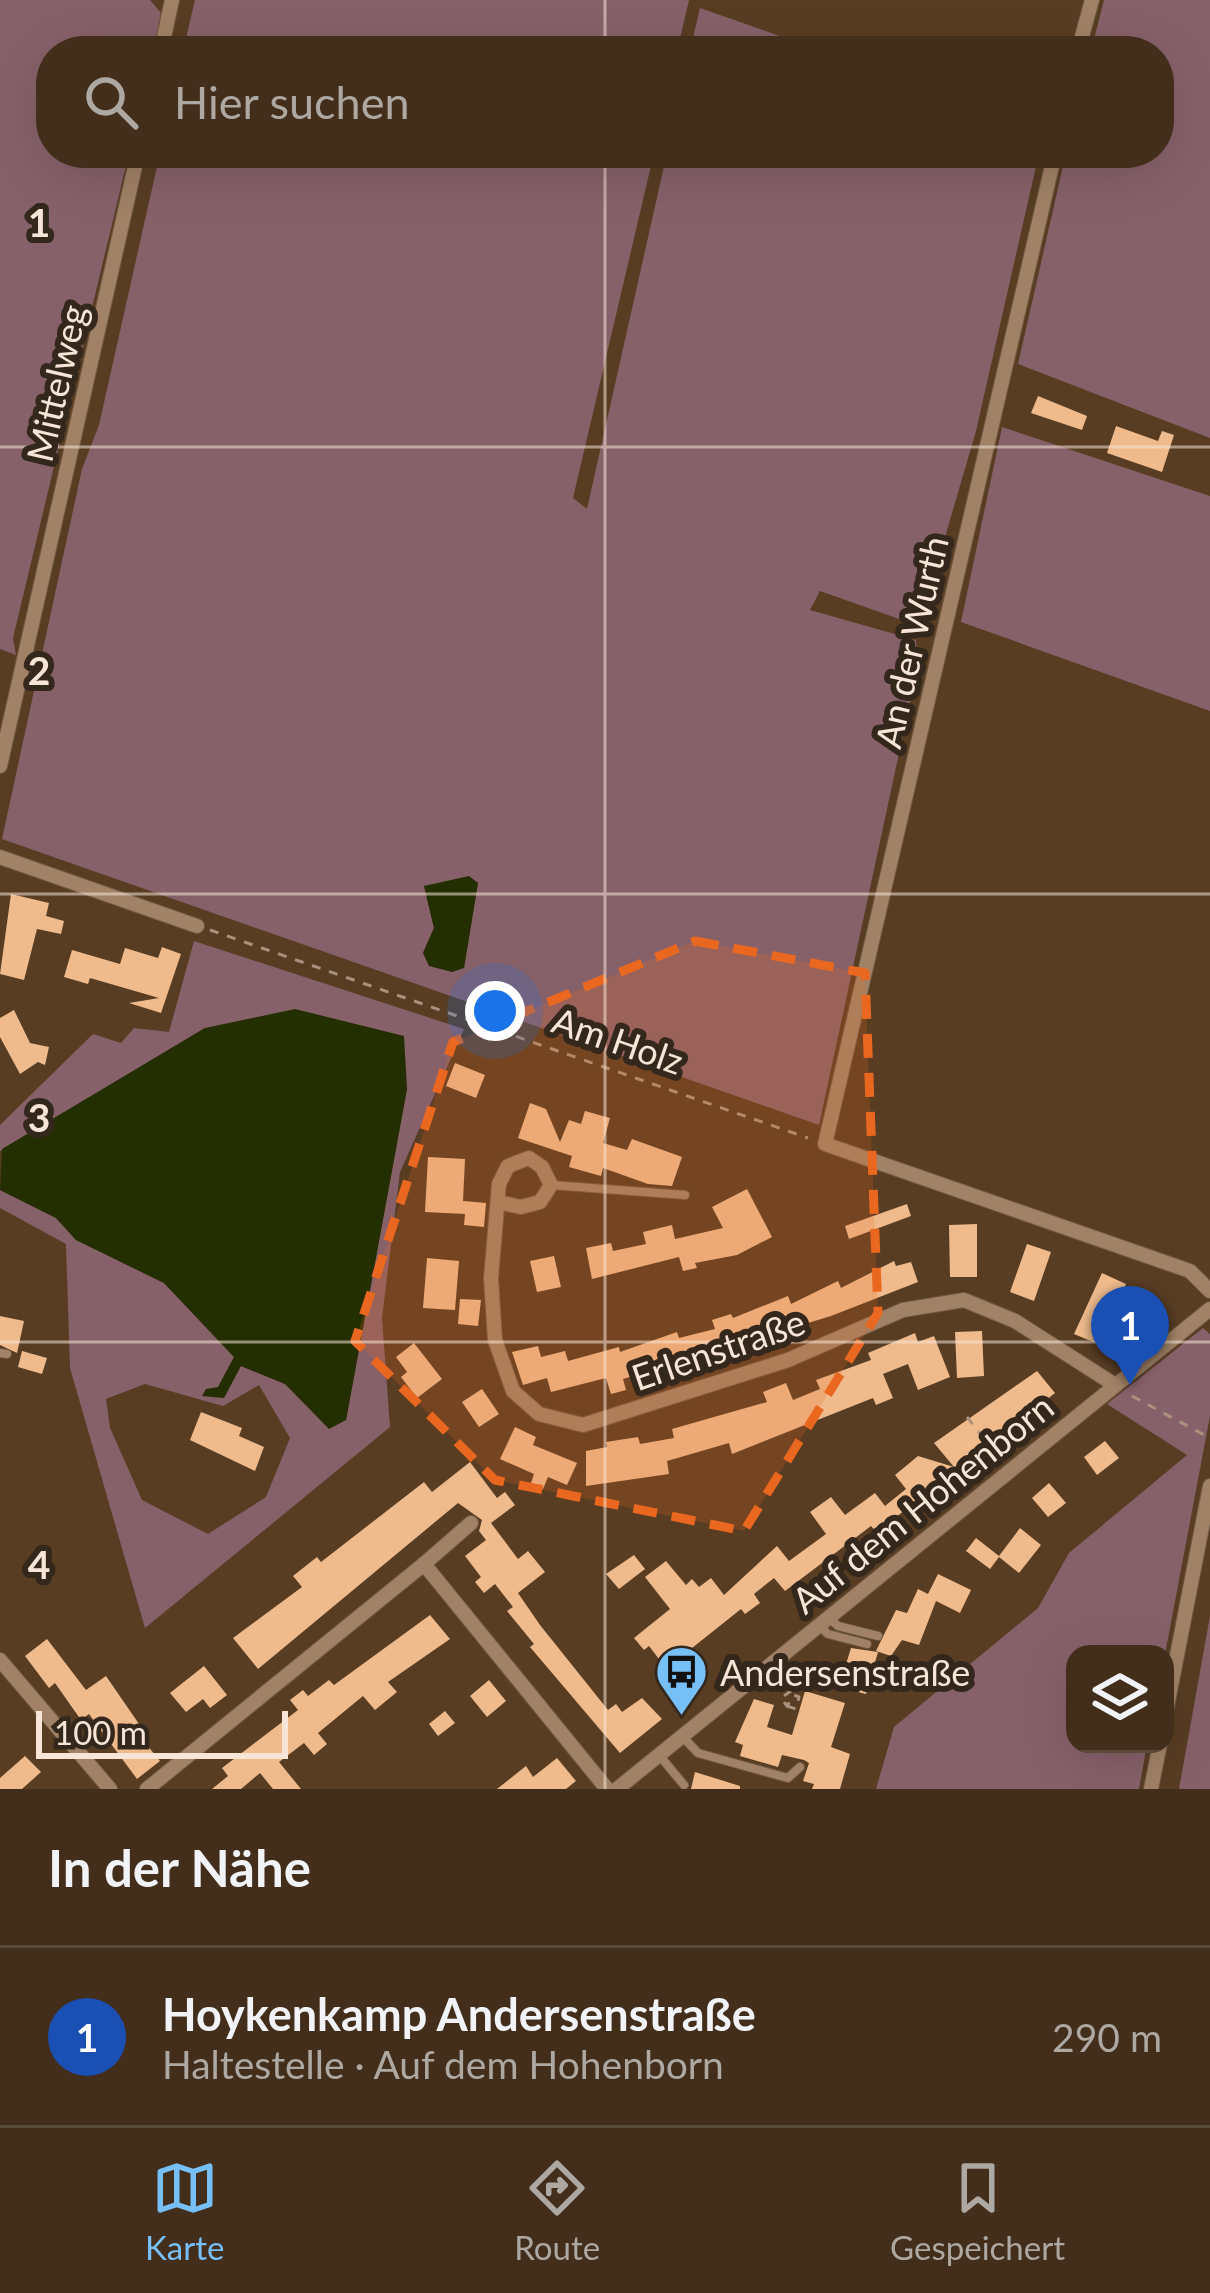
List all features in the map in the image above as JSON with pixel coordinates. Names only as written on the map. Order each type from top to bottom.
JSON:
[{"type":"street","points":[[164,36],[172,0]]},
{"type":"street","points":[[1082,36],[1092,0]]},
{"type":"street","name":"Mittelweg","points":[[0,763],[135,168]]},
{"type":"street","name":"An der Wurth","points":[[825,1144],[1052,168]]},
{"type":"street","points":[[0,857],[197,926]]},
{"type":"street","points":[[825,1144],[1190,1270],[1210,1292]]},
{"type":"street","name":"Erlenstraße","points":[[551,1185],[542,1167],[530,1158],[508,1166],[499,1184],[502,1203],[491,1279],[495,1340],[513,1390],[539,1414],[584,1424],[788,1360],[903,1310],[964,1300],[1015,1321],[1115,1385]]},
{"type":"street","points":[[502,1203],[521,1208],[540,1202],[551,1185]]},
{"type":"street","name":"Auf dem Hohenborn","points":[[617,1789],[1210,1309]]},
{"type":"street","points":[[1174,1671],[1210,1486]]},
{"type":"street","points":[[147,1789],[471,1522]]},
{"type":"street","points":[[424,1564],[607,1789]]},
{"type":"street","points":[[2,1666],[110,1789]]},
{"type":"street","points":[[1151,1789],[1158,1753]]},
{"type":"lane","points":[[551,1185],[685,1195]]},
{"type":"lane","points":[[824,1622],[878,1636]]},
{"type":"lane","points":[[824,1622],[828,1634],[867,1644]]},
{"type":"lane","points":[[774,1662],[853,1685]]},
{"type":"lane","points":[[682,1736],[698,1753],[788,1778],[800,1767]]},
{"type":"lane","points":[[658,1755],[684,1785]]},
{"type":"path","name":"Am Holz","points":[[197,926],[825,1144]]},
{"type":"path","points":[[1115,1385],[1210,1438]]},
{"type":"path","points":[[967,1417],[1009,1472]]},
{"type":"path","points":[[774,1662],[806,1681],[781,1699],[787,1706]]},
{"type":"highlighted area","points":[[695,941],[865,973],[878,1313],[744,1531],[495,1480],[355,1341],[453,1042]]},
{"type":"shaded area","points":[[0,0],[150,0],[161,13],[156,36],[36,36],[36,168],[125,168],[13,638],[16,655],[0,649]]},
{"type":"shaded area","points":[[195,0],[689,0],[681,36],[187,36]]},
{"type":"shaded area","points":[[1104,0],[1210,0],[1210,438],[1018,364],[1063,168],[1174,168],[1174,36],[1095,36]]},
{"type":"shaded area","points":[[700,8],[779,36],[693,36]]},
{"type":"shaded area","points":[[157,168],[650,168],[573,498],[587,509],[664,168],[1036,168],[976,431],[919,626],[820,591],[810,610],[916,640],[918,665],[819,1125],[2,839],[82,469],[99,425]],"holes":[[[478,882],[464,968],[423,953],[434,928],[424,886]]]},
{"type":"shaded area","points":[[1002,427],[1210,496],[1210,711],[961,622]]},
{"type":"shaded area","points":[[469,876],[478,883],[464,968],[452,972],[429,966],[423,953],[434,928],[424,886]]},
{"type":"shaded area","points":[[194,941],[464,1029],[400,1172],[382,1318],[390,1427],[145,1628],[70,1368],[66,1244],[0,1208],[0,1190],[56,1218],[76,1240],[164,1283],[234,1357],[212,1399],[241,1366],[285,1384],[346,1420],[407,1089],[205,1028],[0,1151],[0,1125],[93,1034],[121,1043],[134,1028],[169,1032]],"holes":[[[145,1384],[223,1406],[259,1385],[290,1438],[266,1497],[208,1534],[142,1500],[110,1428],[106,1399]]]},
{"type":"shaded area","points":[[295,1009],[404,1036],[407,1089],[346,1420],[329,1429],[285,1384],[241,1366],[224,1398],[202,1396],[206,1389],[218,1387],[234,1357],[164,1283],[76,1240],[56,1218],[0,1190],[2,1149],[205,1028]]},
{"type":"shaded area","points":[[1203,1328],[1210,1334],[1210,1416],[1167,1645],[1066,1645],[1066,1753],[1145,1753],[1139,1789],[876,1789],[894,1727],[1038,1608],[1069,1553],[1187,1455],[1107,1404]]},
{"type":"shaded area","points":[[1210,1616],[1210,1789],[1179,1789]]},
{"type":"building","points":[[1038,396],[1087,416],[1082,430],[1031,413]]},
{"type":"building","points":[[1116,426],[1158,441],[1162,431],[1174,435],[1162,472],[1107,453]]},
{"type":"building","points":[[11,894],[49,903],[46,916],[64,921],[61,934],[37,929],[24,980],[0,974]]},
{"type":"building","points":[[162,947],[181,954],[161,1013],[129,1003],[159,998],[90,978],[88,984],[64,977],[72,950],[120,964],[125,948],[158,958]]},
{"type":"building","points":[[14,1010],[30,1043],[49,1047],[45,1065],[38,1062],[20,1074],[0,1037],[0,1018]]},
{"type":"building","points":[[455,1063],[485,1075],[476,1098],[446,1086]]},
{"type":"building","points":[[530,1103],[546,1109],[560,1142],[569,1120],[581,1124],[585,1111],[610,1118],[603,1143],[627,1150],[632,1139],[682,1157],[672,1186],[648,1184],[603,1168],[601,1176],[569,1167],[572,1156],[518,1138]]},
{"type":"building","points":[[428,1157],[465,1159],[463,1201],[486,1203],[484,1227],[464,1225],[465,1214],[425,1212]]},
{"type":"building","points":[[747,1189],[772,1237],[737,1255],[695,1263],[697,1268],[683,1271],[679,1257],[592,1279],[586,1248],[611,1243],[613,1251],[646,1244],[643,1232],[672,1225],[675,1239],[723,1228],[712,1207]]},
{"type":"building","points":[[907,1204],[911,1216],[849,1239],[845,1226]]},
{"type":"building","points":[[977,1224],[977,1277],[950,1277],[949,1225]]},
{"type":"building","points":[[1027,1244],[1051,1252],[1034,1301],[1010,1292]]},
{"type":"building","points":[[554,1256],[561,1287],[537,1292],[530,1261]]},
{"type":"building","points":[[427,1258],[459,1261],[455,1310],[423,1308]]},
{"type":"building","points":[[894,1261],[896,1266],[911,1262],[918,1282],[831,1316],[623,1379],[626,1390],[611,1394],[606,1378],[551,1392],[547,1378],[523,1385],[512,1352],[538,1346],[541,1357],[565,1351],[568,1361],[619,1347],[620,1352],[677,1332],[679,1338],[715,1329],[712,1320],[731,1314],[733,1318],[788,1296],[791,1304],[838,1281],[841,1288]]},
{"type":"building","points":[[1102,1273],[1126,1284],[1098,1344],[1074,1334]]},
{"type":"building","points":[[460,1299],[481,1300],[478,1326],[458,1324]]},
{"type":"building","points":[[0,1316],[24,1321],[17,1353],[0,1345]]},
{"type":"building","points":[[982,1331],[984,1376],[957,1378],[955,1332]]},
{"type":"building","points":[[915,1333],[918,1342],[934,1336],[950,1377],[918,1390],[908,1364],[883,1374],[893,1398],[876,1405],[873,1398],[732,1454],[729,1443],[667,1461],[669,1474],[586,1486],[586,1451],[638,1437],[640,1444],[674,1438],[672,1429],[767,1402],[763,1392],[786,1383],[793,1400],[820,1389],[816,1380],[871,1360],[868,1353]]},
{"type":"building","points":[[414,1343],[442,1379],[417,1398],[401,1377],[407,1372],[396,1357]]},
{"type":"building","points":[[22,1351],[47,1358],[42,1374],[18,1367]]},
{"type":"building","points":[[1037,1371],[1055,1393],[1036,1408],[1033,1404],[877,1533],[871,1526],[785,1591],[774,1578],[754,1594],[760,1603],[745,1614],[741,1609],[687,1652],[696,1663],[675,1680],[649,1646],[644,1650],[634,1638],[670,1609],[645,1577],[666,1561],[686,1585],[692,1579],[699,1587],[711,1578],[724,1595],[777,1546],[789,1561],[826,1534],[810,1512],[831,1497],[845,1515],[875,1493],[885,1506],[906,1489],[895,1475],[918,1456],[954,1467],[934,1443]]},
{"type":"building","points":[[482,1389],[499,1414],[479,1427],[462,1402]]},
{"type":"building","points":[[201,1412],[242,1428],[239,1436],[264,1447],[255,1471],[190,1440]]},
{"type":"building","points":[[515,1427],[536,1437],[533,1445],[577,1463],[567,1485],[548,1477],[543,1489],[531,1483],[534,1474],[500,1459]]},
{"type":"building","points":[[1105,1441],[1119,1458],[1097,1475],[1084,1457]]},
{"type":"building","points":[[470,1462],[497,1498],[505,1492],[515,1505],[491,1523],[518,1559],[528,1551],[545,1572],[518,1593],[540,1625],[608,1710],[616,1704],[622,1712],[642,1698],[662,1719],[620,1753],[530,1647],[534,1644],[507,1611],[513,1607],[495,1584],[484,1593],[475,1582],[481,1577],[465,1556],[486,1540],[479,1531],[482,1520],[458,1503],[258,1669],[233,1638],[302,1587],[293,1576],[317,1557],[321,1562],[424,1482],[432,1492]]},
{"type":"building","points":[[1049,1483],[1066,1503],[1048,1517],[1032,1498]]},
{"type":"building","points":[[1020,1528],[1041,1545],[1019,1573],[999,1557],[990,1569],[966,1551],[976,1538],[999,1556]]},
{"type":"building","points":[[634,1555],[645,1569],[619,1589],[606,1574]]},
{"type":"building","points":[[938,1574],[971,1590],[960,1613],[936,1601],[919,1645],[902,1640],[891,1656],[876,1651],[896,1610],[907,1613],[918,1589],[928,1594]]},
{"type":"building","points":[[430,1615],[450,1639],[388,1682],[397,1692],[375,1710],[363,1696],[318,1733],[327,1744],[314,1755],[304,1743],[279,1762],[301,1789],[273,1789],[260,1773],[241,1789],[212,1789],[228,1776],[222,1768],[298,1710],[290,1700],[303,1690],[308,1696],[329,1680],[334,1685]]},
{"type":"building","points":[[47,1639],[86,1690],[106,1676],[139,1724],[133,1728],[160,1761],[137,1779],[89,1714],[81,1720],[55,1683],[49,1688],[25,1656]]},
{"type":"building","points":[[851,1648],[878,1652],[866,1694],[858,1692],[858,1678],[843,1674]]},
{"type":"building","points":[[204,1666],[227,1695],[210,1708],[203,1699],[186,1712],[170,1693]]},
{"type":"building","points":[[489,1680],[506,1701],[487,1717],[470,1696]]},
{"type":"building","points":[[805,1691],[845,1703],[831,1747],[850,1754],[840,1789],[812,1789],[814,1784],[803,1781],[809,1763],[804,1760],[782,1755],[778,1767],[740,1756],[743,1745],[735,1742],[754,1699],[774,1705],[767,1727],[792,1735]]},
{"type":"building","points":[[445,1711],[455,1723],[438,1736],[429,1724]]},
{"type":"building","points":[[25,1756],[41,1772],[22,1789],[0,1789],[0,1778]]},
{"type":"building","points":[[557,1758],[576,1781],[566,1789],[497,1789],[526,1766],[533,1777]]},
{"type":"building","points":[[695,1772],[740,1786],[740,1789],[691,1789]]},
{"type":"place","name":"Hoykenkamp Andersenstraße","points":[[1130,1385]]},
{"type":"place","name":"Andersenstraße","points":[[681,1718]]}]
